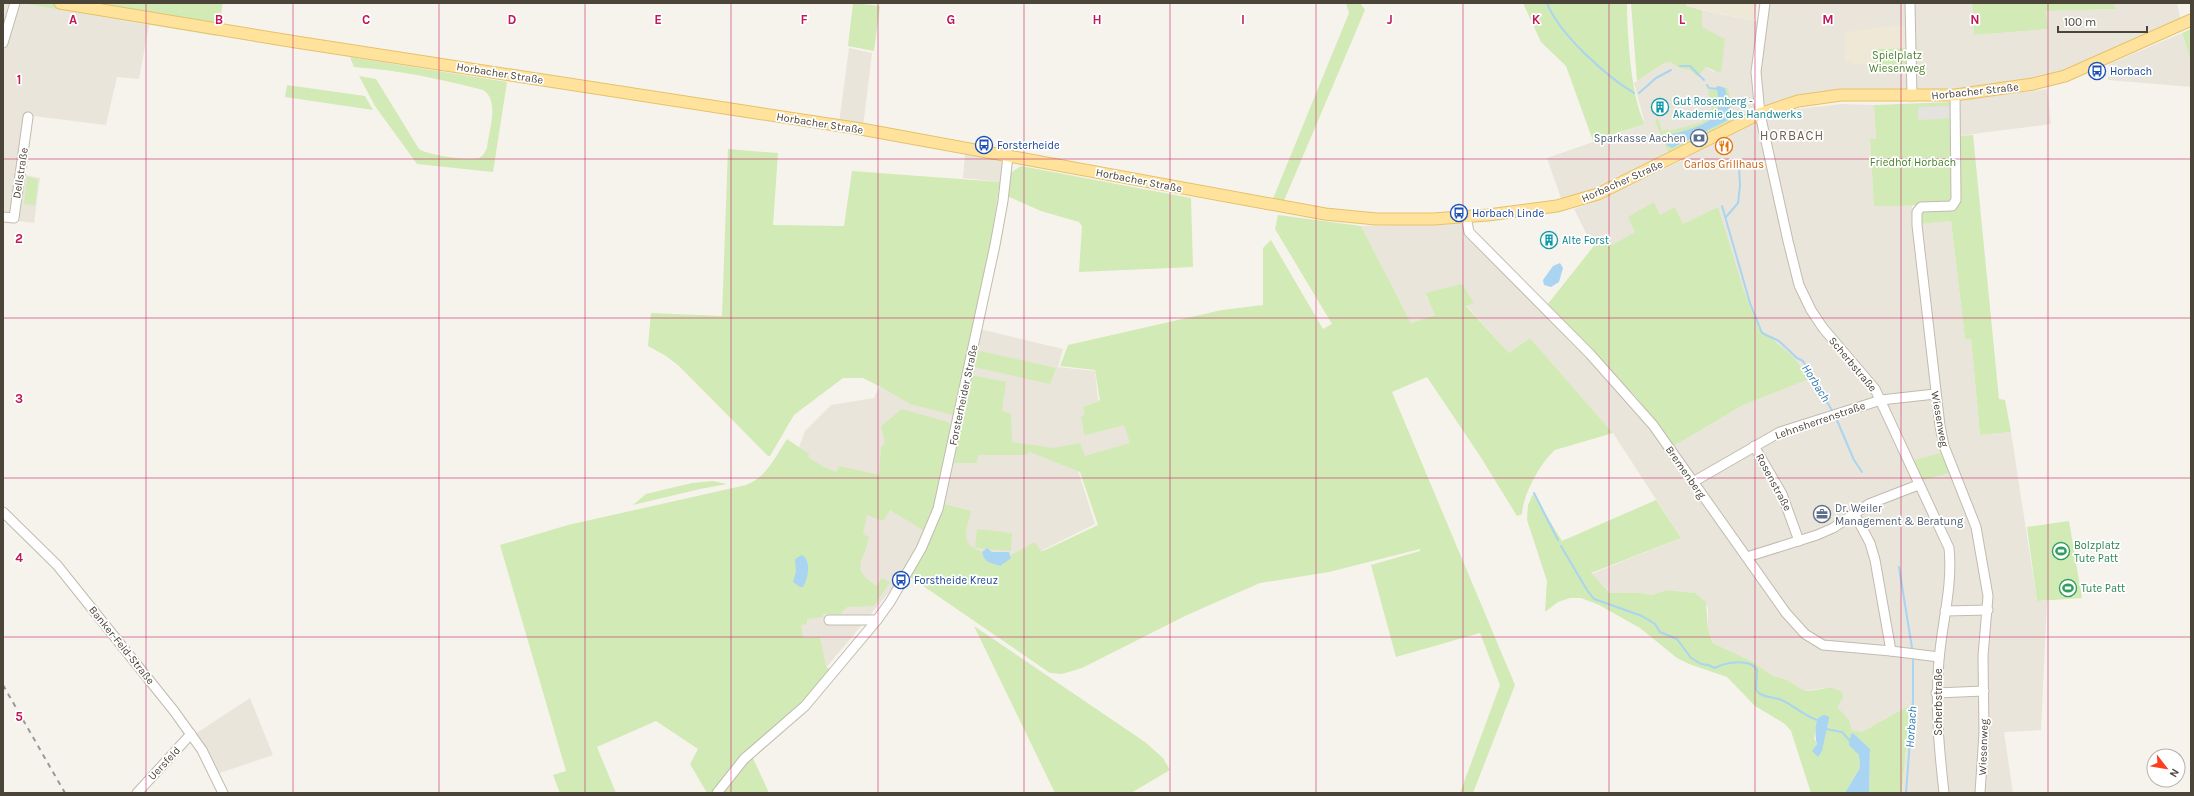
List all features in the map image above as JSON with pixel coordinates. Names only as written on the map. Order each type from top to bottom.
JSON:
[{"type":"main road","name":"Horbacher Straße","points":[[60,3],[288,41],[862,130],[1344,216],[1396,220],[1466,217],[1557,206],[1598,194],[1760,114],[1798,101],[1840,95],[1955,95],[2033,84],[2065,76],[2191,20]]},
{"type":"street","points":[[3,43],[16,3]]},
{"type":"street","name":"Scherbstraße","points":[[1765,3],[1756,72],[1760,114],[1799,285],[1811,310],[1823,328],[1875,389],[1918,485],[1949,548],[1950,560],[1936,693],[1937,725],[1944,793]]},
{"type":"street","points":[[1910,3],[1912,96]]},
{"type":"street","name":"Wiesenweg","points":[[1955,95],[1956,200],[1952,206],[1921,207],[1917,212],[1917,225],[1935,394],[1944,446],[1976,528],[1988,596],[1983,656],[1984,691],[1980,793]]},
{"type":"street","name":"Dellstraße","points":[[3,217],[14,218],[28,117]]},
{"type":"street","name":"Forsterheider Straße","points":[[717,793],[744,759],[805,706],[877,620],[890,602],[928,536],[938,509],[995,245],[1003,201],[1008,156]]},
{"type":"street","name":"Bremenberg","points":[[1466,217],[1469,232],[1590,354],[1653,425],[1796,625],[1815,642],[1836,647],[1913,653],[1939,657]]},
{"type":"street","name":"Lehnsherrenstraße","points":[[1693,482],[1780,432],[1881,400],[1935,394]]},
{"type":"street","name":"Rosenstraße","points":[[1754,446],[1782,494],[1799,541]]},
{"type":"street","points":[[1747,557],[1799,541],[1833,528],[1869,504],[1918,485]]},
{"type":"street","name":"Banker-Feld-Straße","points":[[3,512],[70,580],[191,734],[202,750],[223,793]]},
{"type":"street","points":[[1854,513],[1870,543],[1875,560],[1891,651]]},
{"type":"street","points":[[1945,611],[1988,610]]},
{"type":"street","points":[[828,620],[877,620]]},
{"type":"street","points":[[1936,693],[1984,691]]},
{"type":"street","name":"Uersfeld","points":[[137,793],[191,734]]},
{"type":"shaded area","points":[[3,3],[26,3],[149,25],[139,79],[117,77],[106,125],[33,116],[25,175],[40,178],[34,223],[3,219]]},
{"type":"shaded area","points":[[1687,3],[1757,3],[1754,21],[1686,6]]},
{"type":"shaded area","points":[[1769,3],[1908,3],[1908,24],[1845,61],[1851,60],[1851,64],[1886,64],[1886,73],[1908,72],[1909,90],[1765,105],[1759,87],[1760,61]]},
{"type":"shaded area","points":[[1915,3],[1972,3],[1974,35],[2048,29],[2046,11],[2115,9],[2114,3],[2177,3],[2181,21],[2063,73],[2032,81],[1954,91],[1914,90]]},
{"type":"shaded area","points":[[1702,10],[1759,22],[1757,109],[1596,190],[1562,201],[1547,158],[1645,124],[1634,83],[1664,63],[1671,62],[1690,70],[1697,77],[1706,67],[1714,72],[1701,27]]},
{"type":"shaded area","points":[[1908,24],[1908,48],[1876,49],[1875,65],[1851,64],[1851,61],[1845,61],[1846,32]]},
{"type":"shaded area","points":[[2182,33],[2191,61],[2191,87],[2108,80],[2109,64]]},
{"type":"shaded area","points":[[849,48],[872,53],[863,127],[839,123]]},
{"type":"shaded area","points":[[2047,89],[2051,124],[1958,136],[1957,102],[1960,100]]},
{"type":"shaded area","points":[[1841,104],[1874,105],[1876,139],[1870,139],[1874,205],[1912,205],[1914,224],[1951,221],[1965,339],[1971,339],[1980,435],[2011,432],[2037,601],[2047,601],[2041,730],[2004,732],[2013,793],[1902,793],[1910,705],[1862,732],[1852,730],[1849,720],[1842,714],[1837,706],[1842,700],[1824,688],[1805,691],[1785,679],[1773,676],[1753,662],[1713,643],[1708,630],[1708,607],[1695,593],[1666,590],[1652,595],[1640,593],[1611,593],[1591,574],[1681,538],[1613,433],[1530,338],[1509,353],[1466,305],[1474,303],[1425,294],[1435,315],[1411,323],[1361,226],[1462,224],[1674,446],[1743,405],[1808,379],[1794,357],[1759,328],[1743,288],[1683,224],[1660,215],[1654,203],[1636,232],[1612,245],[1609,239],[1593,247],[1574,209],[1601,199],[1688,157],[1691,151],[1747,123],[1789,110]]},
{"type":"shaded area","points":[[1951,106],[1952,118],[1918,120],[1918,107]]},
{"type":"shaded area","points":[[965,154],[1001,160],[1003,164],[1000,182],[963,178]]},
{"type":"shaded area","points":[[980,329],[1063,349],[1058,367],[1095,371],[1098,400],[1119,398],[1133,446],[1076,464],[1095,524],[1043,550],[1036,564],[987,568],[949,524],[937,520],[929,529],[906,572],[825,669],[783,640],[818,592],[795,458],[805,431],[831,405],[874,398],[886,374]]},
{"type":"shaded area","points":[[250,698],[273,755],[217,774],[195,734]]},
{"type":"green space","points":[[21,3],[223,3],[217,36]]},
{"type":"green space","points":[[853,3],[880,6],[874,51],[848,46]]},
{"type":"green space","points":[[1346,3],[1360,3],[1365,10],[1283,203],[1272,201],[1349,13]]},
{"type":"green space","points":[[1523,3],[1627,3],[1629,47],[1633,82],[1640,113],[1645,124],[1593,141],[1566,66],[1541,42]]},
{"type":"green space","points":[[1631,3],[1687,3],[1686,6],[1702,10],[1702,27],[1725,39],[1721,73],[1706,67],[1697,77],[1690,70],[1680,68],[1671,62],[1664,63],[1637,81]]},
{"type":"green space","points":[[1972,3],[2114,3],[2116,9],[2046,11],[2048,29],[1974,35]]},
{"type":"green space","points":[[2191,29],[2191,61],[2182,33]]},
{"type":"green space","name":"Spielplatz Wiesenweg","points":[[1908,48],[1908,72],[1886,73],[1886,65],[1875,65],[1876,49]]},
{"type":"green space","points":[[350,57],[507,82],[493,172],[417,164],[375,106],[359,76],[376,79],[419,149],[430,153],[458,158],[479,158],[483,155],[487,148],[492,108],[488,95],[483,90],[451,82],[387,70],[354,67]]},
{"type":"green space","points":[[287,85],[365,96],[373,110],[285,97]]},
{"type":"green space","points":[[1707,85],[1709,90],[1716,89],[1716,87],[1728,88],[1734,120],[1671,152],[1668,151],[1655,122],[1658,118],[1662,131],[1668,129],[1669,131],[1703,122],[1703,120],[1713,117]]},
{"type":"green space","name":"Friedhof Horbach","points":[[1953,102],[1955,194],[1948,205],[1874,206],[1870,139],[1876,139],[1874,105]]},
{"type":"green space","points":[[1973,135],[1999,399],[2005,400],[2011,432],[1980,435],[1971,339],[1965,339],[1951,221],[1920,224],[1922,211],[1958,206],[1958,136]]},
{"type":"green space","points":[[728,149],[778,153],[773,225],[844,226],[852,171],[1000,182],[990,246],[957,416],[910,404],[863,378],[843,378],[794,415],[770,456],[768,456],[679,366],[666,356],[648,346],[651,313],[722,316]]},
{"type":"green space","points":[[1021,166],[1191,198],[1193,267],[1079,272],[1082,226],[1079,222],[1041,211],[1007,196],[1010,173]]},
{"type":"green space","points":[[27,177],[38,179],[35,205],[24,204]]},
{"type":"green space","points":[[1654,202],[1660,215],[1675,207],[1683,224],[1718,207],[1743,288],[1759,328],[1794,357],[1809,379],[1743,405],[1674,446],[1637,398],[1547,305],[1593,247],[1609,239],[1612,245],[1635,232],[1628,217]]},
{"type":"green space","points":[[1278,215],[1361,226],[1411,323],[1435,315],[1425,293],[1462,284],[1474,303],[1466,306],[1509,353],[1530,338],[1613,433],[1555,450],[1538,471],[1525,498],[1522,514],[1517,516],[1480,456],[1427,377],[1392,392],[1515,685],[1473,793],[1460,793],[1500,685],[1480,633],[1396,657],[1371,565],[1420,551],[1420,549],[1329,572],[1260,583],[1187,615],[1082,668],[1062,674],[1050,673],[910,577],[937,523],[944,504],[971,511],[966,530],[967,541],[974,549],[982,552],[984,558],[1011,558],[1011,555],[1035,542],[1041,552],[1098,525],[1080,472],[1030,452],[1025,455],[978,455],[977,463],[954,463],[971,375],[1006,382],[1002,411],[1011,414],[1012,442],[1053,448],[1080,443],[1085,456],[1130,443],[1124,425],[1086,435],[1084,434],[1081,416],[1085,415],[1083,407],[1100,401],[1095,370],[1060,366],[1068,345],[1222,310],[1263,305],[1263,248],[1271,240],[1323,329],[1332,324],[1275,229]]},
{"type":"green space","points":[[976,350],[1056,368],[1050,384],[974,367]]},
{"type":"green space","points":[[902,409],[948,422],[954,427],[939,499],[926,532],[890,510],[883,521],[867,515],[863,534],[869,537],[862,559],[861,570],[863,575],[868,580],[877,586],[882,578],[890,582],[874,606],[847,607],[840,614],[823,614],[823,617],[807,619],[807,624],[801,625],[803,638],[820,637],[826,667],[832,670],[819,686],[714,793],[707,793],[690,764],[698,749],[656,721],[597,747],[616,793],[560,793],[553,775],[566,771],[500,545],[568,525],[746,485],[760,477],[765,472],[787,439],[809,454],[808,457],[824,467],[836,472],[839,466],[879,475],[881,447],[885,443],[881,426]]},
{"type":"green space","points":[[1944,452],[1952,472],[1921,481],[1912,461]]},
{"type":"green space","points":[[713,481],[727,484],[633,505],[646,494],[692,483]]},
{"type":"green space","points":[[1533,494],[1562,541],[1656,500],[1681,538],[1591,573],[1610,593],[1640,593],[1652,595],[1666,590],[1695,593],[1706,602],[1708,630],[1713,643],[1753,662],[1773,676],[1785,679],[1805,691],[1825,688],[1839,690],[1843,694],[1843,698],[1838,708],[1849,720],[1852,730],[1862,732],[1910,705],[1902,793],[1869,793],[1870,749],[1853,733],[1851,734],[1852,743],[1853,747],[1859,754],[1860,768],[1845,793],[1811,793],[1791,731],[1785,724],[1755,706],[1727,677],[1689,664],[1677,658],[1640,628],[1599,605],[1581,598],[1570,598],[1558,602],[1545,612],[1547,581],[1527,520],[1528,505]],"holes":[[[1829,719],[1824,741],[1814,747],[1817,744],[1814,738],[1817,722]]]},
{"type":"green space","points":[[2069,521],[2082,598],[2037,601],[2027,527]]},
{"type":"green space","points":[[977,529],[1012,533],[1011,551],[975,548]]},
{"type":"green space","points":[[974,626],[1145,742],[1163,758],[1170,770],[1131,793],[1055,793]]},
{"type":"green space","points":[[752,756],[769,793],[721,793]]},
{"type":"water","points":[[1719,86],[1725,88],[1732,118],[1672,148],[1667,145],[1664,137],[1696,127],[1713,117],[1717,110],[1719,100],[1716,87]]},
{"type":"water","points":[[1560,263],[1563,268],[1559,282],[1551,287],[1544,285],[1543,280],[1553,266]]},
{"type":"water","points":[[987,548],[992,552],[1009,552],[1011,558],[1000,566],[988,562],[984,558],[982,552]]},
{"type":"water","points":[[802,555],[807,561],[808,575],[803,587],[800,587],[793,582],[796,571],[795,559]]},
{"type":"water","points":[[1825,715],[1829,717],[1829,719],[1822,751],[1818,757],[1812,751],[1817,744],[1816,725],[1819,718]]},
{"type":"water","points":[[1853,733],[1870,749],[1869,793],[1845,793],[1860,768],[1859,755],[1849,745],[1851,734]]},
{"type":"waterway","points":[[1547,3],[1553,15],[1572,41],[1610,76],[1634,93]]},
{"type":"waterway","points":[[1680,66],[1690,66],[1704,80]]},
{"type":"waterway","points":[[1639,93],[1656,78],[1671,70]]},
{"type":"waterway","points":[[1707,85],[1709,88],[1718,89]]},
{"type":"waterway","name":"Horbach","points":[[1726,217],[1738,203],[1740,186],[1739,165]]},
{"type":"waterway","name":"Horbach","points":[[1722,206],[1750,303],[1762,333],[1779,341],[1797,358],[1803,361],[1833,412]]},
{"type":"waterway","name":"Horbach","points":[[1836,418],[1854,460],[1862,472]]},
{"type":"waterway","points":[[1534,493],[1558,540]]},
{"type":"waterway","points":[[1561,546],[1594,599],[1642,616],[1655,624],[1660,632],[1677,639],[1691,658],[1701,664],[1715,668],[1725,664],[1738,662],[1754,666],[1757,670],[1756,690],[1758,693],[1783,701],[1817,720]]},
{"type":"waterway","name":"Horbach","points":[[1899,567],[1912,648]]},
{"type":"waterway","name":"Horbach","points":[[1906,793],[1913,700],[1913,660]]},
{"type":"waterway","points":[[1826,729],[1842,732],[1851,742]]},
{"type":"railway","points":[[3,685],[65,793]]},
{"type":"place","name":"Horbach","points":[[2097,71]]},
{"type":"place","name":"Gut Rosenberg - Akademie des Handwerks","points":[[1660,107]]},
{"type":"place","name":"Sparkasse Aachen","points":[[1699,138]]},
{"type":"place","name":"Forsterheide","points":[[984,145]]},
{"type":"place","name":"Carlos Grillhaus","points":[[1724,146]]},
{"type":"place","name":"Horbach Linde","points":[[1459,213]]},
{"type":"place","name":"Alte Forst","points":[[1549,240]]},
{"type":"place","name":"Dr. Weiler Management & Beratung","points":[[1822,514]]},
{"type":"place","name":"Bolzplatz Tute Patt","points":[[2061,551]]},
{"type":"place","name":"Forstheide Kreuz","points":[[901,580]]},
{"type":"place","name":"Tute Patt","points":[[2068,588]]},
{"type":"district","name":"HORBACH","points":[[1792,135]]}]
